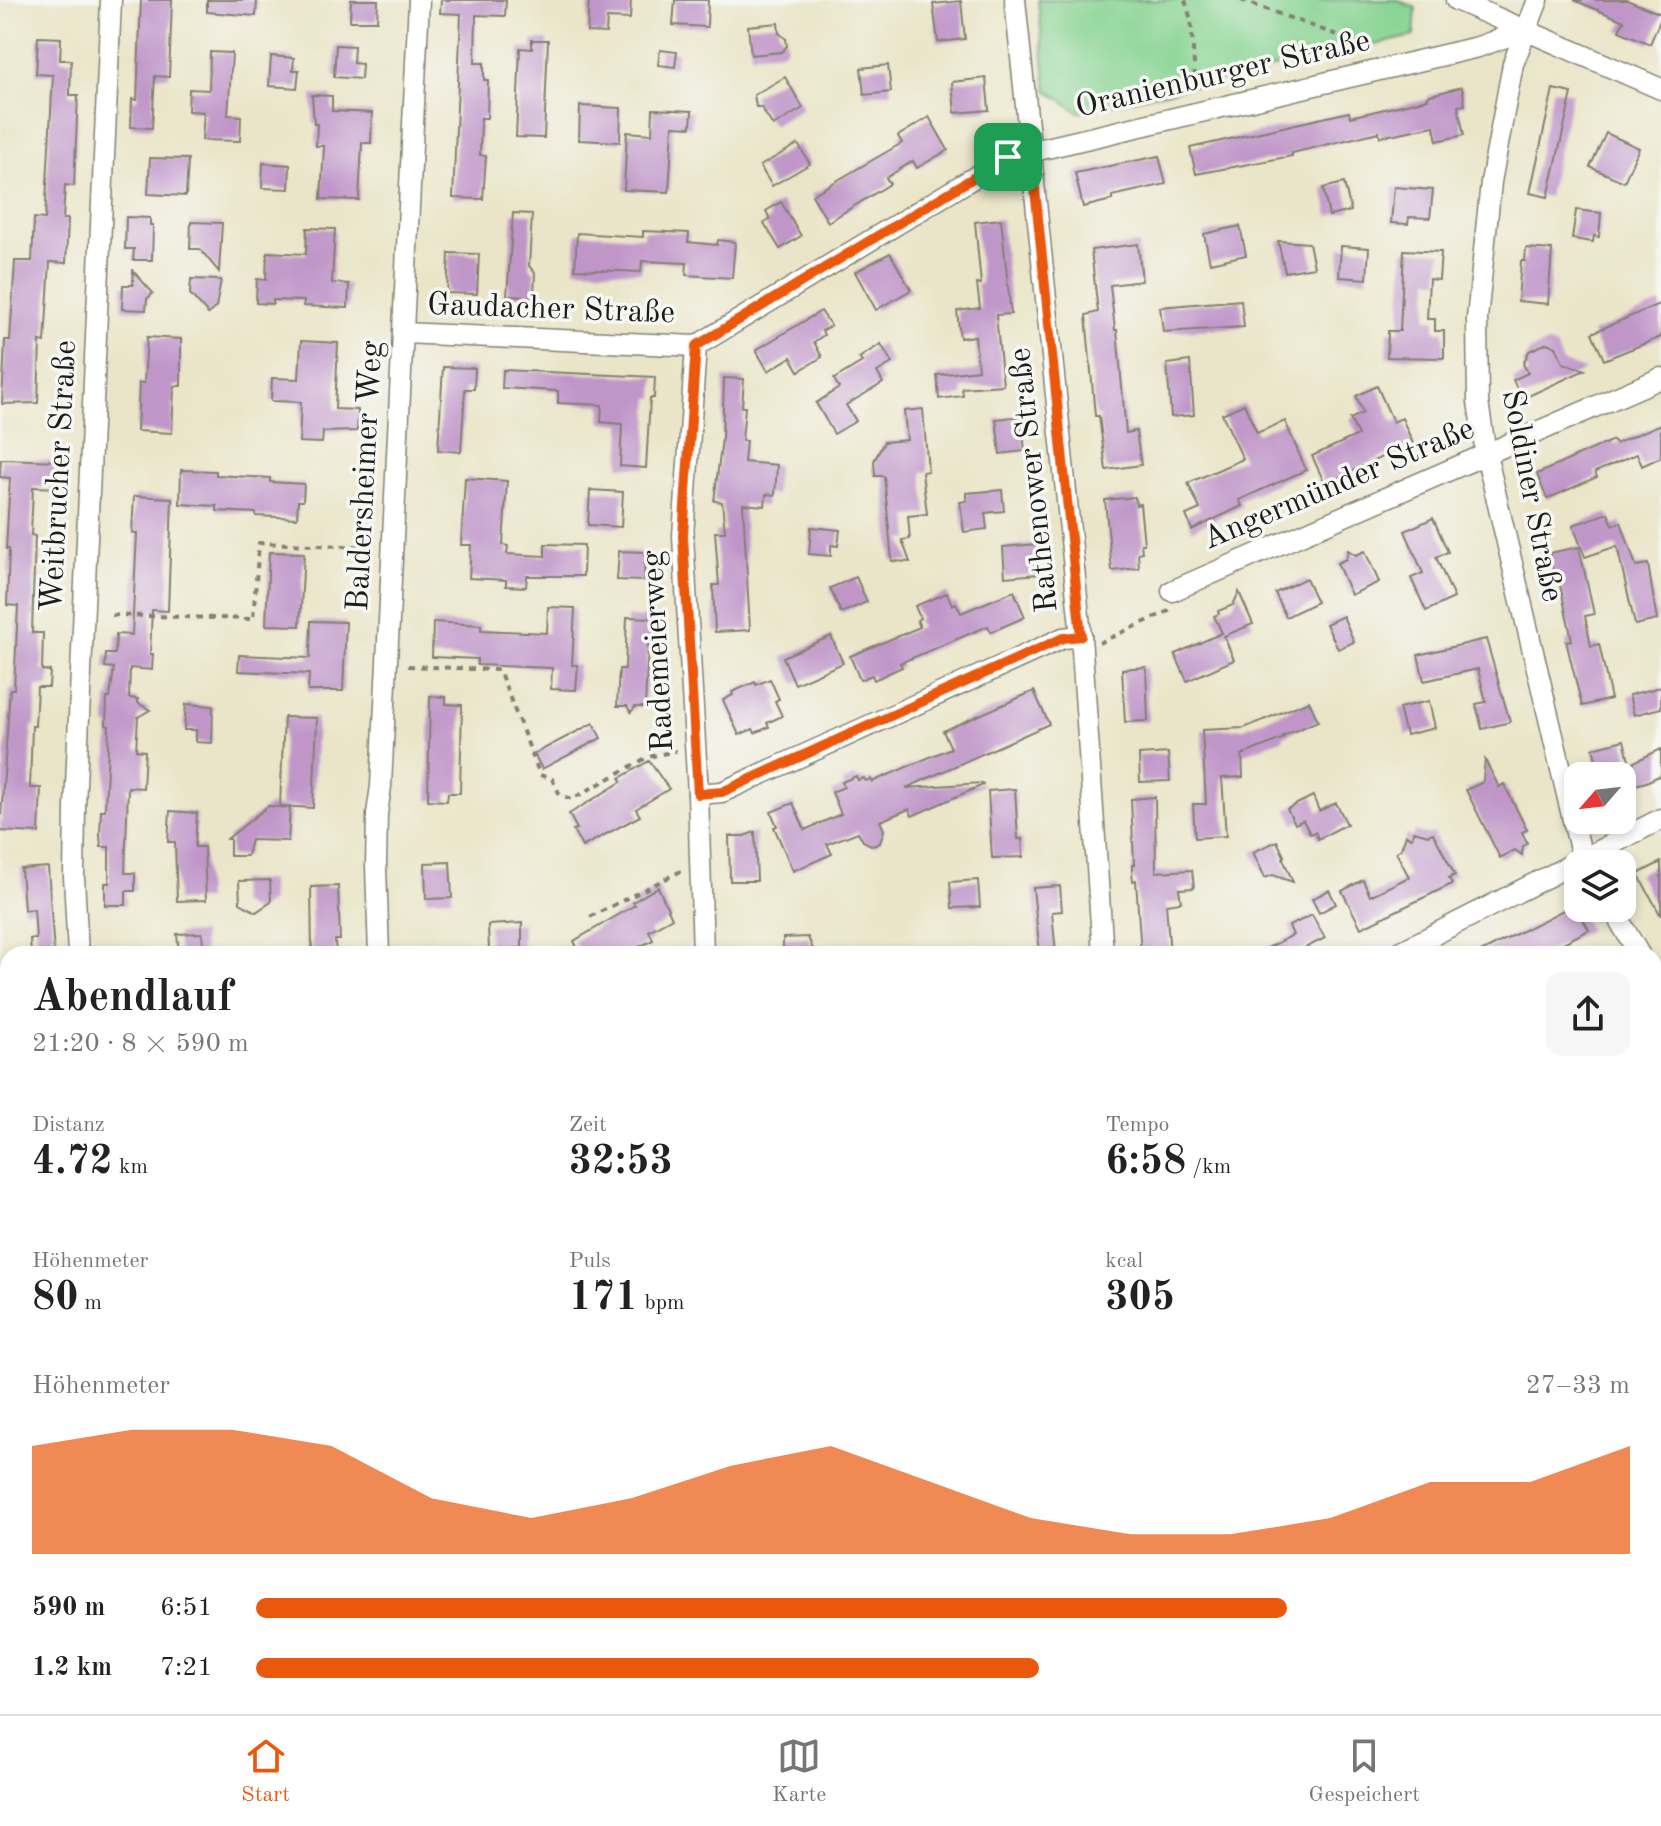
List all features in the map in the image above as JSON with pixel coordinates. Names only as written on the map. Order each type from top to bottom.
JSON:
[{"type":"street","name":"Weitbrucher Straße","points":[[78,946],[75,807],[111,0]]},
{"type":"street","name":"Baldersheimer Weg","points":[[379,946],[377,814],[381,786],[419,0]]},
{"type":"street","name":"Rathenower Straße","points":[[1015,0],[1089,640],[1103,946]]},
{"type":"street","points":[[1456,0],[1661,89]]},
{"type":"street","name":"Soldiner Straße","points":[[1538,0],[1513,64],[1484,239],[1477,319],[1478,402],[1486,454],[1533,660],[1583,850]]},
{"type":"street","name":"Oranienburger Straße","points":[[696,346],[995,165],[1031,150],[1478,47],[1525,30]]},
{"type":"street","name":"Gaudacher Straße","points":[[403,333],[696,346]]},
{"type":"street","name":"Rademeierweg","points":[[696,346],[683,536],[698,794],[703,946]]},
{"type":"street","name":"Angermünder Straße","points":[[1174,599],[1486,454],[1661,378]]},
{"type":"street","points":[[698,794],[722,792],[1063,638],[1089,640]]},
{"type":"street","points":[[1606,850],[1661,819]]},
{"type":"street","points":[[1412,946],[1564,872]]},
{"type":"street","points":[[1620,922],[1634,946]]},
{"type":"lane","points":[[1336,1714],[1347,1714]]},
{"type":"path","points":[[1185,0],[1191,20],[1194,79],[1201,111]]},
{"type":"path","points":[[1241,0],[1367,46],[1375,71]]},
{"type":"path","points":[[112,615],[253,619],[259,543],[372,547]]},
{"type":"path","points":[[1089,640],[1174,599]]},
{"type":"path","points":[[408,666],[499,670],[540,775],[552,779],[560,795],[572,799],[648,757],[695,748]]},
{"type":"path","points":[[590,917],[690,866],[700,864]]},
{"type":"green space","points":[[1038,0],[1397,0],[1416,8],[1414,36],[1079,112],[1047,90]]},
{"type":"building","points":[[141,0],[172,0],[169,77],[155,76],[152,128],[131,127],[132,99],[137,100]]},
{"type":"building","points":[[207,0],[257,0],[256,16],[207,12]]},
{"type":"building","points":[[351,0],[378,0],[377,21],[350,21]]},
{"type":"building","points":[[441,0],[506,0],[505,16],[476,15],[475,63],[484,63],[484,80],[488,80],[487,118],[481,118],[480,155],[486,156],[483,199],[453,198],[461,14],[440,13]]},
{"type":"building","points":[[589,0],[631,0],[630,19],[607,18],[606,33],[587,32]]},
{"type":"building","points":[[675,0],[708,0],[707,27],[673,25]]},
{"type":"building","points":[[1574,0],[1627,0],[1661,14],[1661,18],[1650,44],[1619,31],[1624,21]]},
{"type":"building","points":[[961,1],[965,39],[938,42],[933,4]]},
{"type":"building","points":[[778,23],[779,33],[786,39],[787,46],[782,52],[751,55],[748,26]]},
{"type":"building","points":[[38,37],[61,38],[60,60],[71,60],[70,95],[78,95],[74,186],[65,185],[63,219],[68,219],[66,263],[50,262],[45,342],[40,341],[38,403],[2,404],[5,340],[10,340],[15,261],[32,261],[34,218],[45,219],[53,75],[36,74]]},
{"type":"building","points":[[532,40],[548,40],[544,138],[516,137],[520,48],[532,49]]},
{"type":"building","points":[[336,45],[354,46],[353,63],[362,64],[361,79],[334,77]]},
{"type":"building","points":[[660,50],[677,52],[675,67],[658,65]]},
{"type":"building","points":[[210,52],[232,53],[228,115],[241,116],[240,141],[202,140],[204,112],[188,111],[189,89],[209,90]]},
{"type":"building","points":[[271,56],[294,58],[293,70],[299,70],[297,88],[269,86]]},
{"type":"building","points":[[888,65],[891,92],[864,95],[861,68]]},
{"type":"building","points":[[785,77],[803,108],[773,126],[761,107],[756,107],[754,95]]},
{"type":"building","points":[[986,78],[989,110],[955,113],[952,82]]},
{"type":"building","points":[[1462,87],[1465,105],[1458,106],[1464,135],[1437,141],[1434,126],[1380,137],[1379,132],[1292,153],[1292,156],[1196,174],[1190,148],[1349,112],[1350,117],[1428,99],[1427,96]]},
{"type":"building","points":[[1553,89],[1572,93],[1548,197],[1530,193]]},
{"type":"building","points":[[312,95],[332,96],[332,111],[372,113],[371,143],[362,143],[359,200],[321,199],[324,146],[316,146],[317,124],[314,124]]},
{"type":"building","points":[[580,106],[621,108],[620,142],[579,140]]},
{"type":"building","points":[[653,109],[692,111],[691,127],[673,126],[669,192],[624,190],[627,132],[652,134]]},
{"type":"building","points":[[929,117],[948,150],[917,168],[913,161],[886,178],[890,184],[828,222],[812,195],[902,143],[898,136]]},
{"type":"building","points":[[1606,133],[1639,148],[1624,182],[1590,167]]},
{"type":"building","points":[[798,144],[810,164],[772,186],[760,166]]},
{"type":"building","points":[[1159,156],[1166,184],[1112,196],[1112,200],[1083,207],[1075,173]]},
{"type":"building","points":[[150,158],[188,159],[186,196],[148,194]]},
{"type":"building","points":[[263,163],[290,165],[289,189],[262,188]]},
{"type":"building","points":[[1344,183],[1351,211],[1329,216],[1323,188]]},
{"type":"building","points":[[1394,187],[1433,190],[1430,218],[1409,217],[1408,224],[1391,223]]},
{"type":"building","points":[[781,202],[801,236],[780,249],[764,223],[770,219],[766,211]]},
{"type":"building","points":[[1576,210],[1601,213],[1599,237],[1594,236],[1593,242],[1572,239]]},
{"type":"building","points":[[513,213],[532,214],[529,266],[535,273],[534,297],[507,296]]},
{"type":"building","points":[[126,217],[150,218],[150,225],[153,225],[152,260],[133,260],[134,249],[125,249]]},
{"type":"building","points":[[1001,219],[1011,314],[996,315],[1003,385],[962,388],[963,396],[939,399],[937,375],[978,370],[975,336],[960,338],[957,311],[980,308],[975,222]]},
{"type":"building","points":[[191,222],[222,223],[219,272],[200,249],[190,249]]},
{"type":"building","points":[[1240,226],[1246,255],[1210,263],[1204,234]]},
{"type":"building","points":[[307,228],[335,229],[332,283],[349,284],[348,308],[303,306],[304,301],[256,303],[257,279],[266,280],[267,252],[306,254]]},
{"type":"building","points":[[643,231],[689,233],[688,242],[717,245],[718,240],[735,242],[732,278],[686,275],[687,263],[642,261],[641,272],[575,269],[577,233],[643,237]]},
{"type":"building","points":[[1278,241],[1309,243],[1314,267],[1285,272]]},
{"type":"building","points":[[1138,244],[1142,281],[1110,285],[1126,433],[1136,431],[1141,465],[1106,470],[1099,416],[1095,416],[1086,315],[1098,312],[1091,250]]},
{"type":"building","points":[[1341,246],[1369,248],[1367,279],[1339,277]]},
{"type":"building","points":[[1526,248],[1552,250],[1548,304],[1518,301],[1521,261],[1525,261]]},
{"type":"building","points":[[1404,250],[1441,252],[1439,280],[1429,279],[1427,319],[1435,319],[1435,331],[1444,331],[1444,358],[1387,357],[1388,331],[1400,331]]},
{"type":"building","points":[[449,253],[479,254],[477,294],[447,293]]},
{"type":"building","points":[[890,253],[911,290],[876,310],[855,272]]},
{"type":"building","points":[[133,271],[153,293],[147,299],[146,310],[122,309],[123,285],[133,285]]},
{"type":"building","points":[[191,279],[221,280],[216,307],[208,314],[190,294]]},
{"type":"building","points":[[1241,300],[1244,327],[1163,332],[1160,307]]},
{"type":"building","points":[[1661,303],[1661,337],[1604,360],[1592,333]]},
{"type":"building","points":[[821,311],[831,326],[822,331],[824,335],[814,342],[822,357],[799,371],[791,357],[768,371],[756,350]]},
{"type":"building","points":[[147,337],[181,339],[181,386],[174,386],[172,433],[137,431],[139,383],[144,383]]},
{"type":"building","points":[[301,341],[338,343],[335,409],[358,410],[357,431],[323,432],[322,443],[299,442],[301,402],[271,401],[272,378],[299,379]]},
{"type":"building","points":[[1547,343],[1556,347],[1563,363],[1585,370],[1522,399],[1513,380],[1528,373],[1523,364],[1529,351]]},
{"type":"building","points":[[881,344],[892,363],[877,372],[883,383],[846,405],[856,421],[834,434],[816,403],[839,388],[834,379],[862,362],[859,358]]},
{"type":"building","points":[[1190,361],[1194,415],[1171,417],[1167,364]]},
{"type":"building","points":[[443,367],[475,368],[474,389],[465,389],[461,452],[438,450]]},
{"type":"building","points":[[503,370],[655,377],[654,398],[650,398],[646,468],[620,466],[622,424],[601,422],[602,405],[558,403],[558,391],[502,388]]},
{"type":"building","points":[[724,378],[744,379],[744,462],[777,465],[775,495],[766,494],[765,506],[743,504],[750,630],[715,632],[713,585],[719,585],[715,532],[725,532],[722,502],[714,501],[722,439]]},
{"type":"building","points":[[1377,386],[1393,422],[1402,418],[1414,446],[1386,455],[1325,484],[1312,456],[1358,435],[1350,419],[1363,413],[1356,396]]},
{"type":"building","points":[[1244,404],[1257,433],[1285,421],[1306,470],[1239,500],[1242,506],[1192,530],[1186,515],[1200,509],[1188,483],[1243,459],[1222,414]]},
{"type":"building","points":[[923,409],[928,471],[922,472],[927,514],[908,516],[910,539],[902,540],[910,562],[892,561],[884,476],[875,476],[874,461],[884,442],[907,440],[904,411]]},
{"type":"building","points":[[1021,416],[1025,451],[1000,454],[996,419]]},
{"type":"building","points":[[1661,424],[1661,457],[1642,466],[1637,454],[1595,472],[1597,477],[1547,499],[1537,474],[1613,440],[1615,444]]},
{"type":"building","points":[[1,459],[61,461],[60,488],[33,487],[32,633],[43,633],[42,670],[50,671],[49,687],[37,687],[35,726],[32,726],[30,788],[41,788],[39,833],[0,831],[10,689],[14,689],[18,606],[7,605],[10,478],[0,477]]},
{"type":"building","points":[[181,470],[216,471],[216,475],[270,478],[270,482],[304,484],[303,501],[298,501],[297,518],[256,516],[256,513],[217,511],[217,506],[180,504]]},
{"type":"building","points":[[465,478],[507,481],[503,545],[508,546],[507,554],[545,556],[545,544],[584,545],[583,576],[527,576],[526,587],[506,586],[506,580],[469,578],[471,545],[461,545]]},
{"type":"building","points":[[590,490],[623,492],[621,527],[588,525]]},
{"type":"building","points":[[1002,490],[1004,511],[985,513],[987,529],[964,532],[960,502],[966,501],[966,493]]},
{"type":"building","points":[[134,496],[172,498],[168,611],[152,610],[152,670],[130,668],[129,698],[138,699],[138,703],[150,710],[138,717],[136,750],[145,751],[143,788],[128,787],[125,873],[135,873],[135,891],[126,891],[126,905],[105,905],[105,883],[109,883],[109,847],[101,847],[100,835],[101,810],[105,810],[109,726],[106,725],[107,698],[110,698],[114,668],[105,667],[106,654],[115,654],[116,634],[132,635],[137,533],[132,533]]},
{"type":"building","points":[[1135,497],[1136,505],[1140,504],[1144,544],[1141,544],[1142,552],[1138,553],[1139,568],[1112,571],[1105,500]]},
{"type":"building","points":[[1608,513],[1613,525],[1621,522],[1636,566],[1648,564],[1657,620],[1635,625],[1617,546],[1585,557],[1573,525]]},
{"type":"building","points":[[1433,518],[1448,552],[1436,557],[1454,598],[1426,611],[1411,578],[1423,573],[1405,531]]},
{"type":"building","points":[[811,527],[840,530],[838,546],[831,545],[831,556],[809,554]]},
{"type":"building","points":[[1036,544],[1039,574],[1005,577],[1003,547]]},
{"type":"building","points":[[1579,547],[1594,614],[1585,616],[1591,646],[1599,644],[1611,699],[1582,706],[1566,641],[1572,640],[1558,576],[1555,577],[1549,553]]},
{"type":"building","points":[[1348,550],[1356,555],[1365,551],[1379,582],[1351,595],[1337,563],[1346,559]]},
{"type":"building","points":[[619,551],[645,552],[644,581],[617,580]]},
{"type":"building","points":[[269,552],[304,553],[300,626],[266,625]]},
{"type":"building","points":[[856,577],[867,602],[841,613],[830,588]]},
{"type":"building","points":[[1306,578],[1317,602],[1286,617],[1275,593]]},
{"type":"building","points":[[1014,591],[1025,617],[991,632],[988,626],[900,663],[902,667],[874,680],[872,675],[860,680],[850,656],[920,627],[915,606],[947,593],[952,605],[956,603],[961,613]]},
{"type":"building","points":[[1239,592],[1253,624],[1224,636],[1234,660],[1187,681],[1175,654],[1222,633],[1214,616],[1233,605]]},
{"type":"building","points":[[548,607],[575,608],[572,665],[578,665],[576,690],[551,689],[552,668],[477,665],[477,659],[432,657],[433,622],[481,625],[481,630],[547,633]]},
{"type":"building","points":[[1343,616],[1354,642],[1338,649],[1326,624]]},
{"type":"building","points":[[627,617],[654,618],[652,645],[648,645],[645,707],[635,707],[631,712],[627,706],[617,706],[619,669],[625,669]]},
{"type":"building","points":[[311,621],[346,622],[343,691],[308,691],[309,674],[238,671],[239,655],[310,658]]},
{"type":"building","points":[[831,636],[843,663],[795,684],[783,657]]},
{"type":"building","points":[[1486,639],[1510,722],[1482,729],[1476,704],[1486,702],[1478,669],[1424,681],[1418,655]]},
{"type":"building","points":[[1146,667],[1148,721],[1125,722],[1122,669]]},
{"type":"building","points":[[770,679],[782,716],[767,723],[769,727],[739,735],[723,700],[733,695],[732,692]]},
{"type":"building","points":[[1661,687],[1661,708],[1634,715],[1629,695]]},
{"type":"building","points":[[1034,691],[1049,724],[906,788],[983,785],[912,816],[909,809],[880,821],[884,830],[880,843],[873,846],[863,841],[858,832],[827,844],[832,854],[793,871],[774,827],[777,826],[771,812],[793,803],[805,830],[841,814],[832,792],[844,787],[842,782],[856,776],[858,780],[871,779],[872,782],[951,748],[943,731]]},
{"type":"building","points":[[430,696],[446,697],[446,704],[462,705],[460,793],[448,793],[447,801],[428,800]]},
{"type":"building","points":[[1309,701],[1318,721],[1242,755],[1243,777],[1222,778],[1226,836],[1195,838],[1193,804],[1206,804],[1202,730],[1244,728]]},
{"type":"building","points":[[1429,701],[1435,728],[1406,735],[1399,708]]},
{"type":"building","points":[[186,704],[213,706],[212,743],[196,742],[196,730],[184,730]]},
{"type":"building","points":[[284,717],[317,718],[313,808],[280,806]]},
{"type":"building","points":[[593,723],[601,738],[542,769],[534,754]]},
{"type":"building","points":[[1624,740],[1630,762],[1596,762],[1593,748]]},
{"type":"building","points":[[1661,749],[1661,775],[1636,785],[1634,762]]},
{"type":"building","points":[[1168,753],[1170,781],[1140,782],[1139,755]]},
{"type":"building","points":[[1485,760],[1499,787],[1504,784],[1527,830],[1522,832],[1527,843],[1523,846],[1522,855],[1515,850],[1500,858],[1466,790],[1483,782]]},
{"type":"building","points":[[649,761],[669,789],[636,809],[640,816],[582,847],[569,814]]},
{"type":"building","points":[[1015,789],[1018,839],[1022,839],[1023,857],[992,858],[988,791]]},
{"type":"building","points":[[1313,796],[1319,811],[1336,803],[1347,824],[1318,839],[1315,832],[1310,834],[1303,820],[1295,824],[1287,809]]},
{"type":"building","points":[[1155,797],[1156,872],[1192,870],[1194,888],[1179,889],[1181,902],[1166,904],[1169,946],[1140,946],[1136,880],[1133,881],[1132,872],[1131,799]]},
{"type":"building","points":[[268,806],[290,808],[288,841],[251,840],[247,856],[230,856],[230,839],[227,839]]},
{"type":"building","points":[[170,811],[197,813],[195,847],[204,847],[206,900],[177,901],[175,842],[168,842]]},
{"type":"building","points":[[1414,831],[1428,835],[1433,833],[1455,875],[1449,878],[1452,884],[1361,928],[1342,891],[1363,880],[1370,896],[1409,877],[1396,852],[1401,849],[1406,835],[1412,838]]},
{"type":"building","points":[[755,832],[757,881],[730,881],[729,836]]},
{"type":"building","points":[[1277,841],[1293,882],[1273,875],[1265,878],[1253,852]]},
{"type":"building","points":[[450,862],[452,898],[426,899],[425,863]]},
{"type":"building","points":[[1661,862],[1661,916],[1638,874]]},
{"type":"building","points":[[48,867],[53,946],[30,946],[30,939],[36,939],[34,909],[24,910],[21,869]]},
{"type":"building","points":[[270,880],[271,902],[256,912],[240,903],[239,881]]},
{"type":"building","points":[[978,880],[980,907],[952,908],[950,882]]},
{"type":"building","points":[[338,886],[340,940],[335,940],[335,946],[312,946],[311,887]]},
{"type":"building","points":[[1060,886],[1062,911],[1052,912],[1055,946],[1039,946],[1033,888]]},
{"type":"building","points":[[658,887],[672,918],[649,931],[653,940],[641,946],[576,946],[574,941],[635,905],[633,902]]},
{"type":"building","points":[[1329,890],[1336,904],[1319,913],[1312,899]]},
{"type":"building","points":[[1564,910],[1564,922],[1585,922],[1589,930],[1558,946],[1493,946]]},
{"type":"building","points":[[1312,915],[1325,938],[1309,946],[1272,946],[1293,935],[1289,926]]},
{"type":"building","points":[[522,923],[522,946],[489,946],[488,925]]},
{"type":"building","points":[[202,933],[203,946],[178,946],[177,934]]},
{"type":"building","points":[[808,937],[812,946],[783,946],[783,938]]},
{"type":"route","points":[[1031,150],[1081,636],[1063,638],[722,792],[698,794],[683,536],[696,346],[1008,157],[1031,150]]}]
